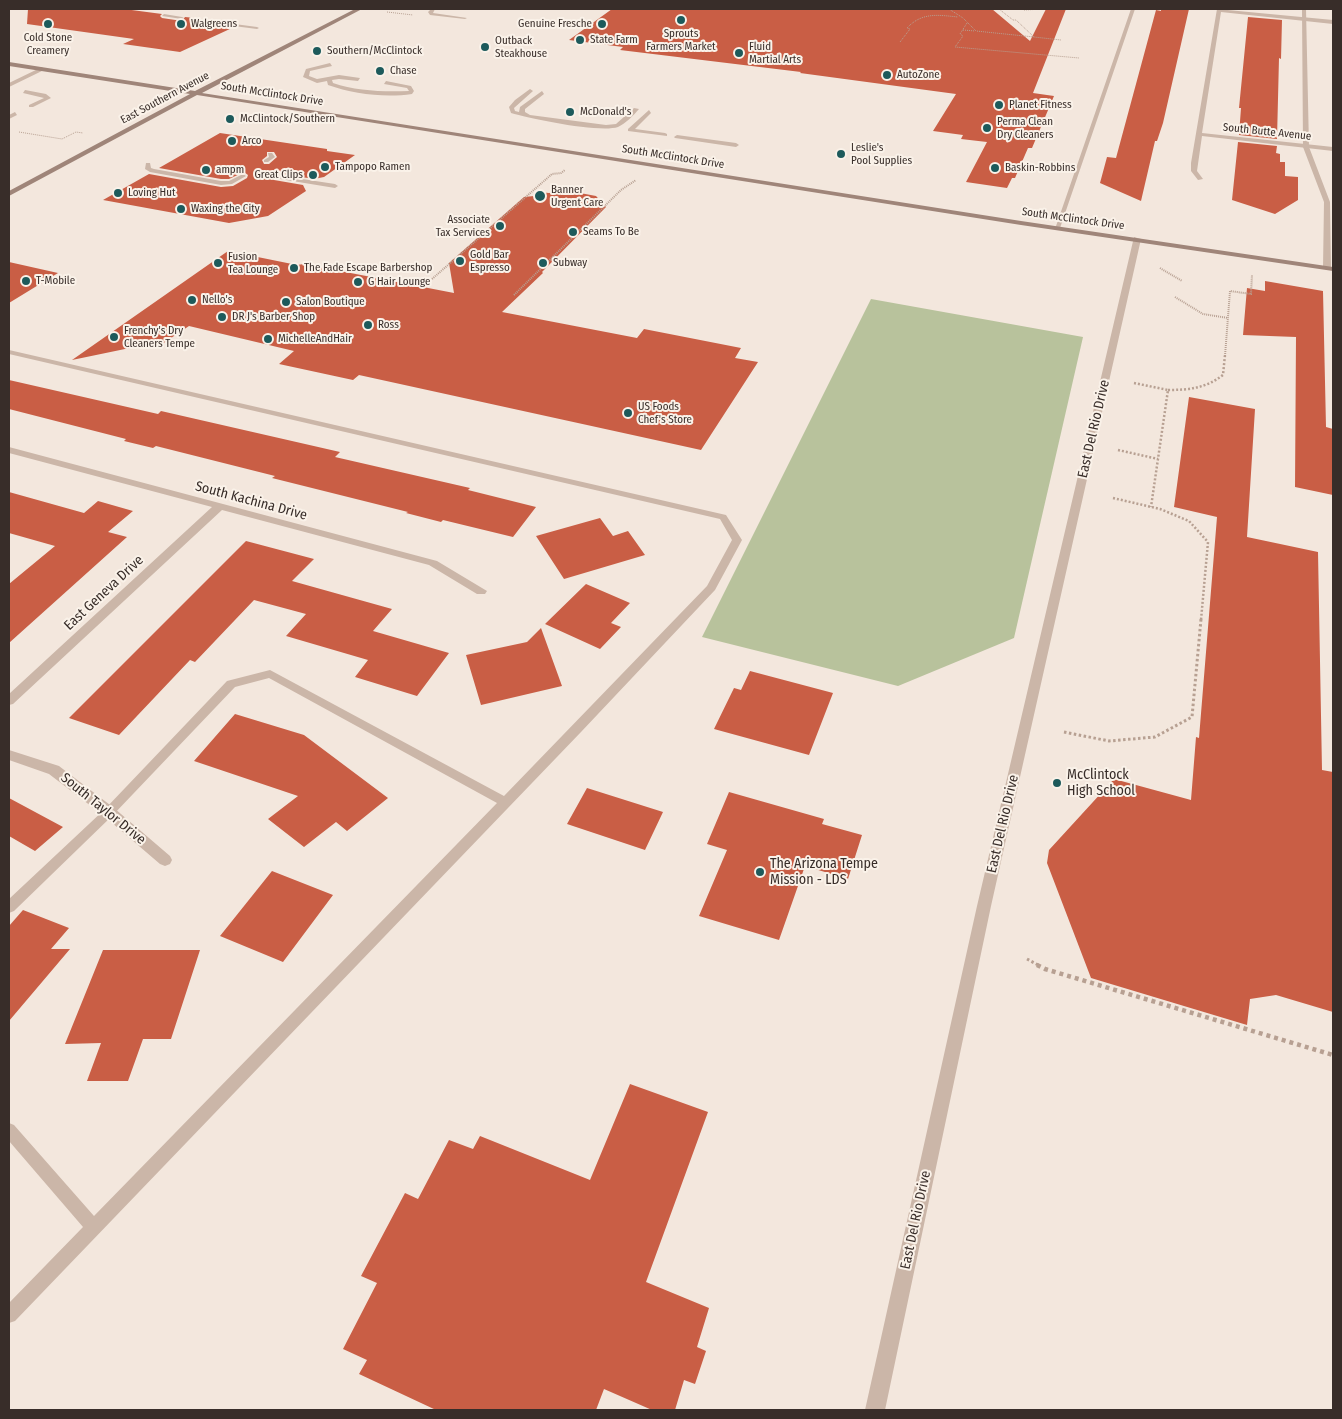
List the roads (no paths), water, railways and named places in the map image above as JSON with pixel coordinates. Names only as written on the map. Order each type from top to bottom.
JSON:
[{"type":"main road","name":"East Southern Avenue","points":[[9,194],[359,9]]},
{"type":"main road","name":"South McClintock Drive","points":[[9,64],[1057,228],[1330,268]]},
{"type":"street","points":[[1200,179],[1193,167],[1219,10],[1333,22]]},
{"type":"street","name":"South Butte Avenue","points":[[1198,134],[1306,148],[1333,149]]},
{"type":"street","name":"East Del Rio Drive","points":[[875,1410],[988,888],[1137,239]]},
{"type":"street","name":"South Kachina Drive","points":[[9,450],[433,563],[481,591]]},
{"type":"street","name":"East Geneva Drive","points":[[9,701],[219,507]]},
{"type":"street","name":"South Taylor Drive","points":[[9,754],[54,770],[109,812],[165,860]]},
{"type":"lane","points":[[433,9],[430,12],[432,14],[465,18]]},
{"type":"lane","points":[[1057,228],[1133,9]]},
{"type":"lane","points":[[1304,9],[1306,148],[1327,202],[1330,268]]},
{"type":"lane","points":[[164,15],[182,18]]},
{"type":"lane","points":[[197,20],[257,28]]},
{"type":"lane","points":[[330,65],[313,68],[305,75],[311,80],[356,80]]},
{"type":"lane","points":[[9,85],[42,69]]},
{"type":"lane","points":[[329,79],[339,83],[362,87]]},
{"type":"lane","points":[[329,79],[330,84],[340,87],[386,93],[410,93]]},
{"type":"lane","points":[[384,84],[410,93]]},
{"type":"lane","points":[[376,90],[410,93]]},
{"type":"lane","points":[[530,91],[517,101],[511,110],[529,117],[606,127],[618,125],[636,109]]},
{"type":"lane","points":[[25,92],[44,95],[48,98],[31,106]]},
{"type":"lane","points":[[529,117],[521,110],[542,93]]},
{"type":"lane","points":[[649,112],[630,130],[665,135]]},
{"type":"lane","points":[[678,137],[736,145]]},
{"type":"lane","points":[[266,162],[272,157],[270,154]]},
{"type":"lane","points":[[148,164],[148,169],[152,171],[221,183],[230,183],[243,176]]},
{"type":"lane","points":[[276,177],[335,186]]},
{"type":"lane","points":[[9,352],[724,517],[737,540],[710,588],[9,1315]]},
{"type":"lane","points":[[9,907],[109,812],[231,684],[270,674],[505,802]]},
{"type":"lane","points":[[9,1130],[93,1226]]},
{"type":"place","name":"Sprouts Farmers Market","points":[[681,20]]},
{"type":"place","name":"Cold Stone Creamery","points":[[48,24]]},
{"type":"place","name":"Walgreens","points":[[181,24]]},
{"type":"place","name":"Genuine Fresche","points":[[602,24]]},
{"type":"place","name":"State Farm","points":[[580,40]]},
{"type":"place","name":"Outback Steakhouse","points":[[485,47]]},
{"type":"place","name":"Southern/McClintock","points":[[317,51]]},
{"type":"place","name":"Fluid Martial Arts","points":[[739,53]]},
{"type":"place","name":"Chase","points":[[380,71]]},
{"type":"place","name":"AutoZone","points":[[887,75]]},
{"type":"place","name":"Planet Fitness","points":[[999,105]]},
{"type":"place","name":"McDonald's","points":[[570,112]]},
{"type":"place","name":"McClintock/Southern","points":[[230,119]]},
{"type":"place","name":"Perma Clean Dry Cleaners","points":[[987,128]]},
{"type":"place","name":"Arco","points":[[232,141]]},
{"type":"place","name":"Leslie's Pool Supplies","points":[[841,154]]},
{"type":"place","name":"Tampopo Ramen","points":[[325,167]]},
{"type":"place","name":"Baskin-Robbins","points":[[995,168]]},
{"type":"place","name":"ampm","points":[[206,170]]},
{"type":"place","name":"Great Clips","points":[[313,175]]},
{"type":"place","name":"Loving Hut","points":[[118,193]]},
{"type":"place","name":"Banner Urgent Care","points":[[540,196]]},
{"type":"place","name":"Waxing the City","points":[[181,209]]},
{"type":"place","name":"Associate Tax Services","points":[[500,226]]},
{"type":"place","name":"Seams To Be","points":[[573,232]]},
{"type":"place","name":"Gold Bar Espresso","points":[[460,261]]},
{"type":"place","name":"Fusion Tea Lounge","points":[[218,263]]},
{"type":"place","name":"Subway","points":[[543,263]]},
{"type":"place","name":"The Fade Escape Barbershop","points":[[294,268]]},
{"type":"place","name":"T-Mobile","points":[[26,281]]},
{"type":"place","name":"G Hair Lounge","points":[[358,282]]},
{"type":"place","name":"Nello's","points":[[192,300]]},
{"type":"place","name":"Salon Boutique","points":[[286,302]]},
{"type":"place","name":"DR J's Barber Shop","points":[[222,317]]},
{"type":"place","name":"Ross","points":[[368,325]]},
{"type":"place","name":"Frenchy's Dry Cleaners Tempe","points":[[114,337]]},
{"type":"place","name":"MichelleAndHair","points":[[268,339]]},
{"type":"place","name":"US Foods Chef's Store","points":[[628,413]]},
{"type":"place","name":"McClintock High School","points":[[1057,783]]},
{"type":"place","name":"The Arizona Tempe Mission - LDS","points":[[760,872]]}]
